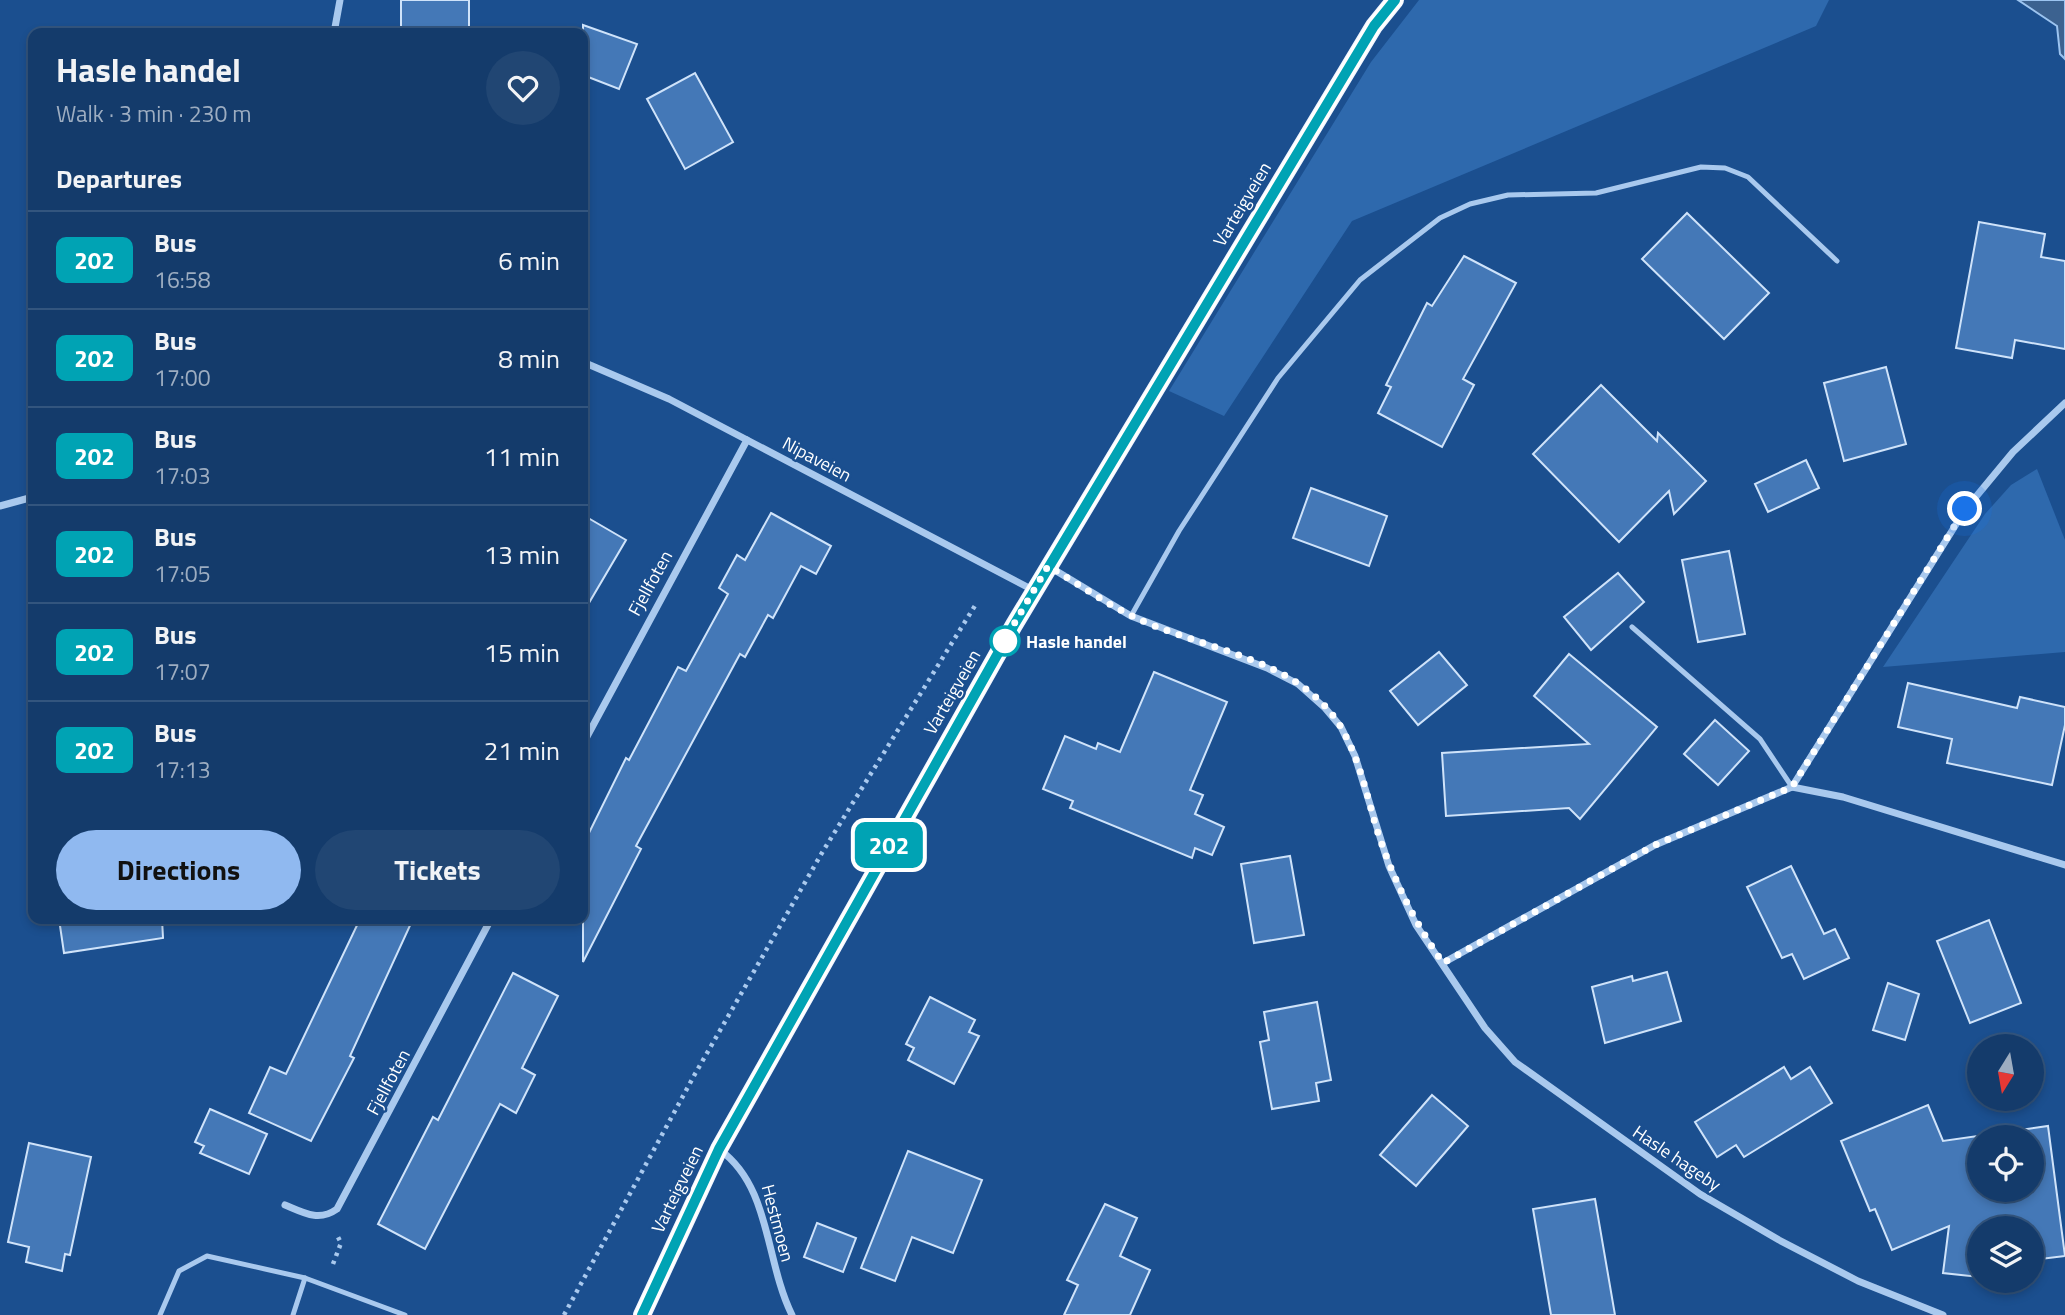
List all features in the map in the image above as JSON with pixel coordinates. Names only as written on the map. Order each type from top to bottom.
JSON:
[{"type":"main road","name":"Varteigveien","points":[[642,1315],[719,1149],[1034,590],[1374,26],[1395,0]]},
{"type":"street","points":[[335,28],[340,0]]},
{"type":"street","name":"Nipaveien","points":[[588,364],[669,399],[1034,590]]},
{"type":"street","points":[[1792,787],[1965,509],[2014,452],[2065,403]]},
{"type":"street","name":"Fjellfoten","points":[[588,735],[747,440]]},
{"type":"street","points":[[0,506],[28,498]]},
{"type":"street","name":"Hasle hageby","points":[[1048,566],[1131,616],[1267,668],[1298,684],[1325,708],[1341,727],[1355,756],[1390,866],[1416,925],[1485,1028],[1515,1062],[1700,1194],[1858,1282],[1943,1315]]},
{"type":"street","points":[[1443,963],[1655,845],[1792,787],[1843,797],[2065,865]]},
{"type":"street","name":"Fjellfoten","points":[[327,1216],[337,1209],[488,924]]},
{"type":"street","name":"Hestmoen","points":[[719,1149],[736,1162],[750,1180],[778,1283],[792,1315]]},
{"type":"street","points":[[285,1205],[305,1214],[327,1216]]},
{"type":"lane","points":[[1131,616],[1179,531],[1278,378],[1360,280],[1440,218],[1470,204],[1508,195],[1596,193],[1701,167],[1725,169],[1748,177],[1837,261]]},
{"type":"lane","points":[[1632,627],[1760,739],[1792,787]]},
{"type":"lane","points":[[160,1315],[179,1271],[207,1256],[305,1278],[404,1315]]},
{"type":"lane","points":[[293,1315],[305,1278]]},
{"type":"path","points":[[565,1315],[695,1074],[816,863],[976,604]]},
{"type":"path","points":[[325,1285],[341,1243],[327,1216]]},
{"type":"shaded area","points":[[1419,0],[1829,0],[1816,26],[1352,221],[1224,416],[1169,391],[1371,62]]},
{"type":"shaded area","points":[[2018,0],[2065,0],[2065,59],[2060,54],[2057,26]]},
{"type":"shaded area","points":[[2037,469],[2065,540],[2065,652],[1883,667],[1985,514],[2011,485]]},
{"type":"building","points":[[401,0],[469,0],[469,28],[401,28]]},
{"type":"building","points":[[583,25],[637,44],[619,89],[588,77],[588,28],[583,28]]},
{"type":"building","points":[[695,73],[733,142],[685,169],[647,99]]},
{"type":"building","points":[[1687,213],[1769,293],[1724,339],[1642,259]]},
{"type":"building","points":[[1979,222],[2045,234],[2041,257],[2065,261],[2065,349],[2015,340],[2012,358],[1956,348]]},
{"type":"building","points":[[1464,256],[1516,283],[1463,379],[1474,385],[1442,447],[1378,413],[1391,387],[1386,385],[1427,303],[1432,306]]},
{"type":"building","points":[[1886,367],[1906,444],[1844,461],[1824,383]]},
{"type":"building","points":[[1601,385],[1657,441],[1658,433],[1706,481],[1674,514],[1669,491],[1619,542],[1533,454]]},
{"type":"building","points":[[1806,460],[1819,488],[1768,512],[1755,484]]},
{"type":"building","points":[[1311,488],[1387,516],[1369,566],[1293,538]]},
{"type":"building","points":[[771,513],[831,546],[816,574],[801,566],[773,618],[768,615],[745,657],[740,654],[636,846],[641,849],[583,962],[583,924],[588,924],[588,835],[626,758],[629,760],[678,667],[686,671],[728,594],[719,588],[737,555],[745,560]]},
{"type":"building","points":[[588,518],[626,540],[588,605]]},
{"type":"building","points":[[1729,551],[1745,634],[1698,642],[1682,560]]},
{"type":"building","points":[[1618,573],[1644,602],[1591,650],[1564,617]]},
{"type":"building","points":[[1439,652],[1467,685],[1418,725],[1390,691]]},
{"type":"building","points":[[1569,654],[1657,727],[1580,819],[1569,808],[1446,816],[1442,753],[1589,744],[1534,696]]},
{"type":"building","points":[[1154,672],[1227,702],[1190,790],[1203,795],[1195,814],[1224,827],[1212,855],[1195,848],[1192,858],[1070,808],[1073,801],[1043,789],[1065,736],[1096,749],[1098,743],[1120,752]]},
{"type":"building","points":[[1908,683],[2017,708],[2020,697],[2065,707],[2065,725],[2052,785],[1947,763],[1952,739],[1898,727]]},
{"type":"building","points":[[1715,720],[1749,751],[1718,785],[1684,754]]},
{"type":"building","points":[[1290,856],[1304,935],[1254,943],[1241,864]]},
{"type":"building","points":[[1791,866],[1824,934],[1835,929],[1849,958],[1804,979],[1792,954],[1782,958],[1747,887]]},
{"type":"building","points":[[1989,920],[2021,1003],[1970,1023],[1937,941]]},
{"type":"building","points":[[60,924],[162,924],[163,938],[64,953]]},
{"type":"building","points":[[358,924],[411,924],[350,1056],[354,1058],[311,1141],[249,1113],[270,1067],[286,1074]]},
{"type":"building","points":[[1667,972],[1681,1021],[1605,1043],[1592,987],[1632,976],[1633,981]]},
{"type":"building","points":[[513,973],[558,996],[522,1068],[535,1075],[516,1113],[500,1104],[425,1249],[378,1224],[433,1117],[438,1120]]},
{"type":"building","points":[[1888,983],[1919,994],[1905,1040],[1873,1030]]},
{"type":"building","points":[[930,997],[975,1020],[969,1032],[979,1036],[954,1084],[908,1060],[914,1048],[906,1044]]},
{"type":"building","points":[[1317,1002],[1331,1080],[1316,1083],[1319,1101],[1272,1109],[1260,1042],[1269,1040],[1264,1012]]},
{"type":"building","points":[[1784,1067],[1791,1079],[1810,1067],[1832,1103],[1744,1157],[1736,1145],[1717,1157],[1695,1122]]},
{"type":"building","points":[[1432,1095],[1468,1126],[1416,1186],[1380,1155]]},
{"type":"building","points":[[1928,1105],[1943,1141],[1967,1138],[1967,1202],[2044,1202],[2044,1127],[2048,1126],[2065,1256],[2044,1259],[2044,1216],[1967,1216],[1967,1276],[1943,1273],[1949,1226],[1892,1250],[1875,1209],[1870,1211],[1841,1141]]},
{"type":"building","points":[[210,1109],[267,1134],[249,1174],[200,1153],[204,1146],[195,1142]]},
{"type":"building","points":[[29,1143],[91,1157],[70,1255],[65,1254],[62,1271],[26,1262],[29,1247],[8,1242]]},
{"type":"building","points":[[908,1151],[982,1180],[953,1253],[912,1237],[895,1281],[861,1268]]},
{"type":"building","points":[[1595,1199],[1615,1315],[1551,1315],[1533,1209]]},
{"type":"building","points":[[1105,1204],[1137,1218],[1120,1256],[1150,1270],[1130,1315],[1064,1315],[1078,1285],[1067,1280]]},
{"type":"building","points":[[817,1223],[856,1238],[843,1272],[804,1257]]},
{"type":"bus line","name":"202","points":[[642,1315],[719,1149],[1014,625],[1374,26],[1395,0]]},
{"type":"place","name":"Hasle handel","points":[[1005,641]]},
{"type":"route","points":[[1005,641],[1000,648],[1048,566],[1131,616],[1267,668],[1298,684],[1325,708],[1341,727],[1355,756],[1390,866],[1416,925],[1443,963],[1655,845],[1792,787],[1965,509]]}]
